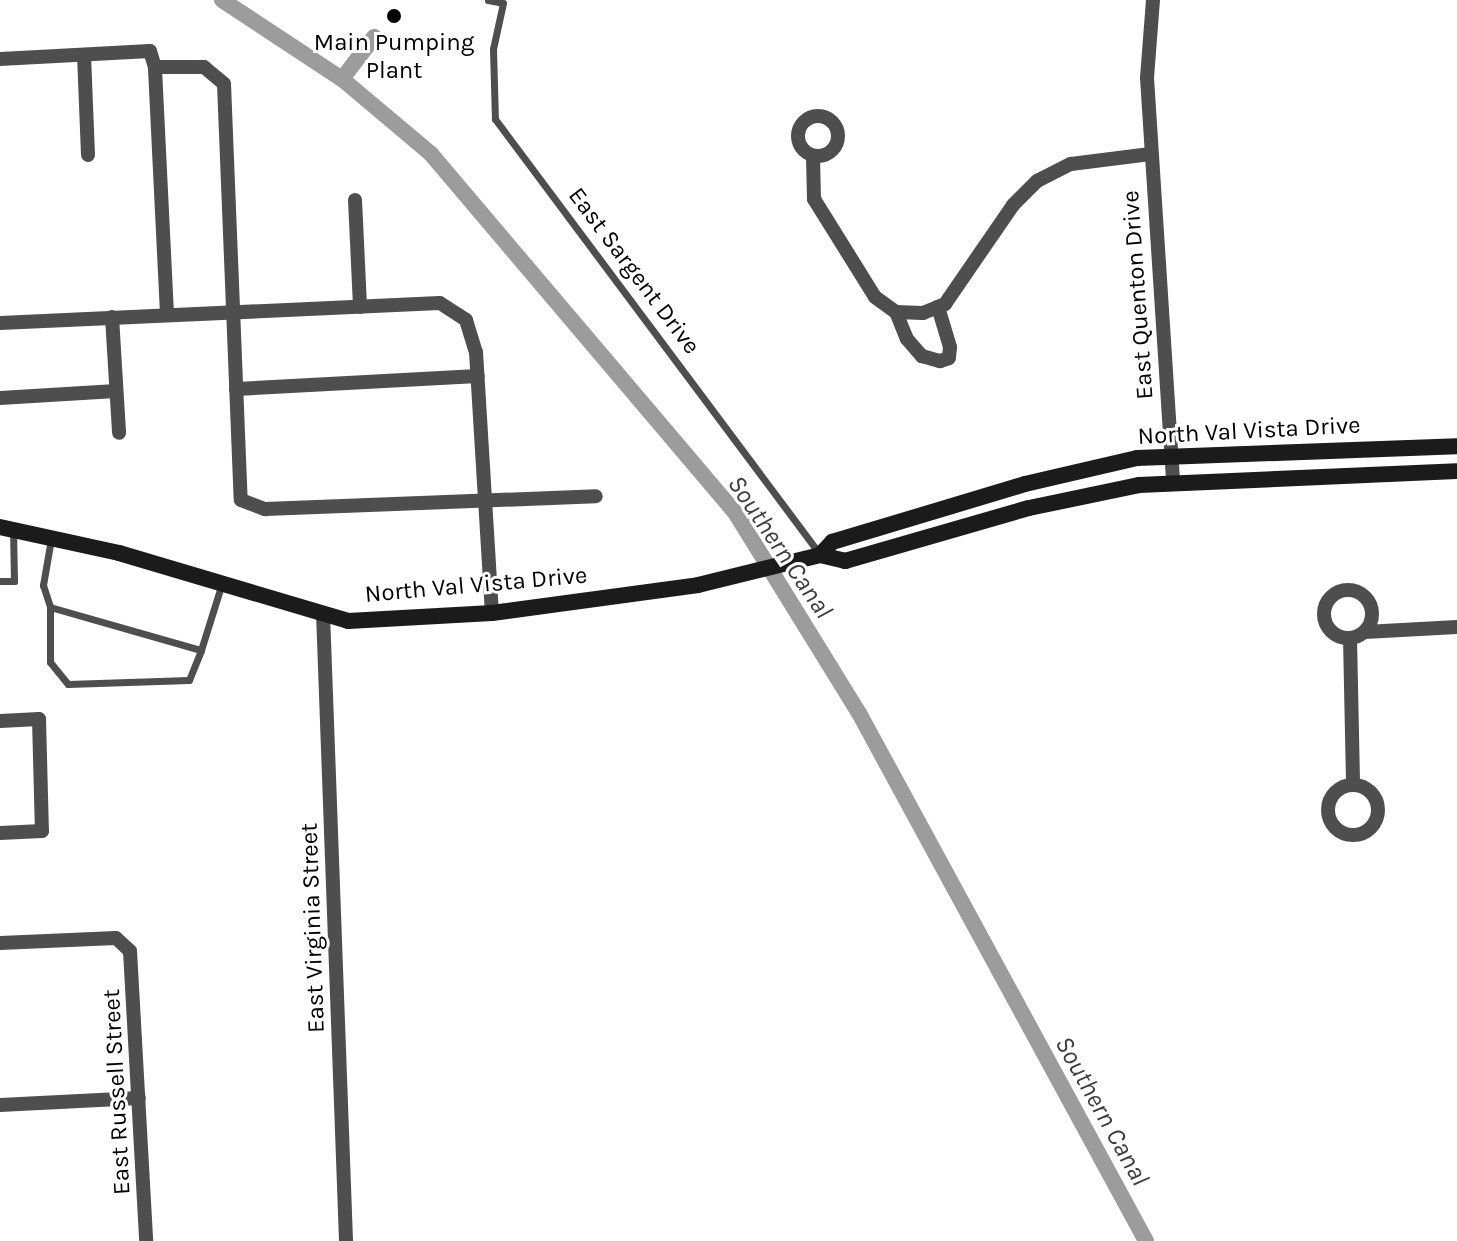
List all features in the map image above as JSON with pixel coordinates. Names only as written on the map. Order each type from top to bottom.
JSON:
[{"type":"main road","name":"North Val Vista Drive","points":[[820,555],[832,542],[1025,484],[1172,455],[1457,446]]},
{"type":"main road","name":"North Val Vista Drive","points":[[7,528],[52,536],[348,621],[492,613],[736,576],[820,555],[845,561],[1080,495],[1173,481],[1457,471]]},
{"type":"street","name":"East Quenton Drive","points":[[1153,0],[1147,78],[1150,154],[1173,481]]},
{"type":"street","points":[[0,59],[150,51],[155,67],[167,314]]},
{"type":"street","points":[[84,55],[88,155]]},
{"type":"street","points":[[155,67],[204,67],[224,84],[241,500],[265,509],[596,496]]},
{"type":"street","name":"East Quenton Drive","points":[[938,307],[945,304],[1013,205],[1037,181],[1071,164],[1150,154]]},
{"type":"street","points":[[813,156],[814,199],[875,297],[896,312],[915,347],[931,361],[949,358],[950,347],[938,307],[896,312]]},
{"type":"street","points":[[355,200],[360,307]]},
{"type":"street","points":[[0,323],[440,303],[466,320],[478,376],[492,613]]},
{"type":"street","points":[[112,317],[119,433]]},
{"type":"street","points":[[236,389],[478,376]]},
{"type":"street","points":[[0,398],[116,391]]},
{"type":"street","points":[[1365,632],[1372,617],[1369,602],[1357,591],[1342,590],[1324,606],[1325,622],[1335,635],[1350,638],[1365,632],[1457,627]]},
{"type":"street","name":"East Virginia Street","points":[[323,613],[346,1241]]},
{"type":"street","points":[[1350,638],[1353,785]]},
{"type":"street","points":[[0,721],[39,719],[42,831],[0,833]]},
{"type":"street","name":"East Russell Street","points":[[0,943],[106,937],[125,942],[133,961],[146,1241]]},
{"type":"street","points":[[0,1105],[139,1098]]},
{"type":"lane","name":"East Sargent Drive","points":[[488,0],[503,1],[493,49],[490,95],[495,119],[820,555]]},
{"type":"lane","points":[[0,581],[14,581],[7,528]]},
{"type":"lane","points":[[52,536],[43,585],[50,607],[50,662],[68,684],[189,680],[221,586]]},
{"type":"lane","points":[[50,607],[201,650]]},
{"type":"waterway","name":"Southern Canal","points":[[222,0],[342,79],[431,154],[736,514],[859,713],[1146,1241]]},
{"type":"waterway","points":[[342,79],[374,37]]},
{"type":"place","name":"Main Pumping Plant","points":[[394,16]]}]
